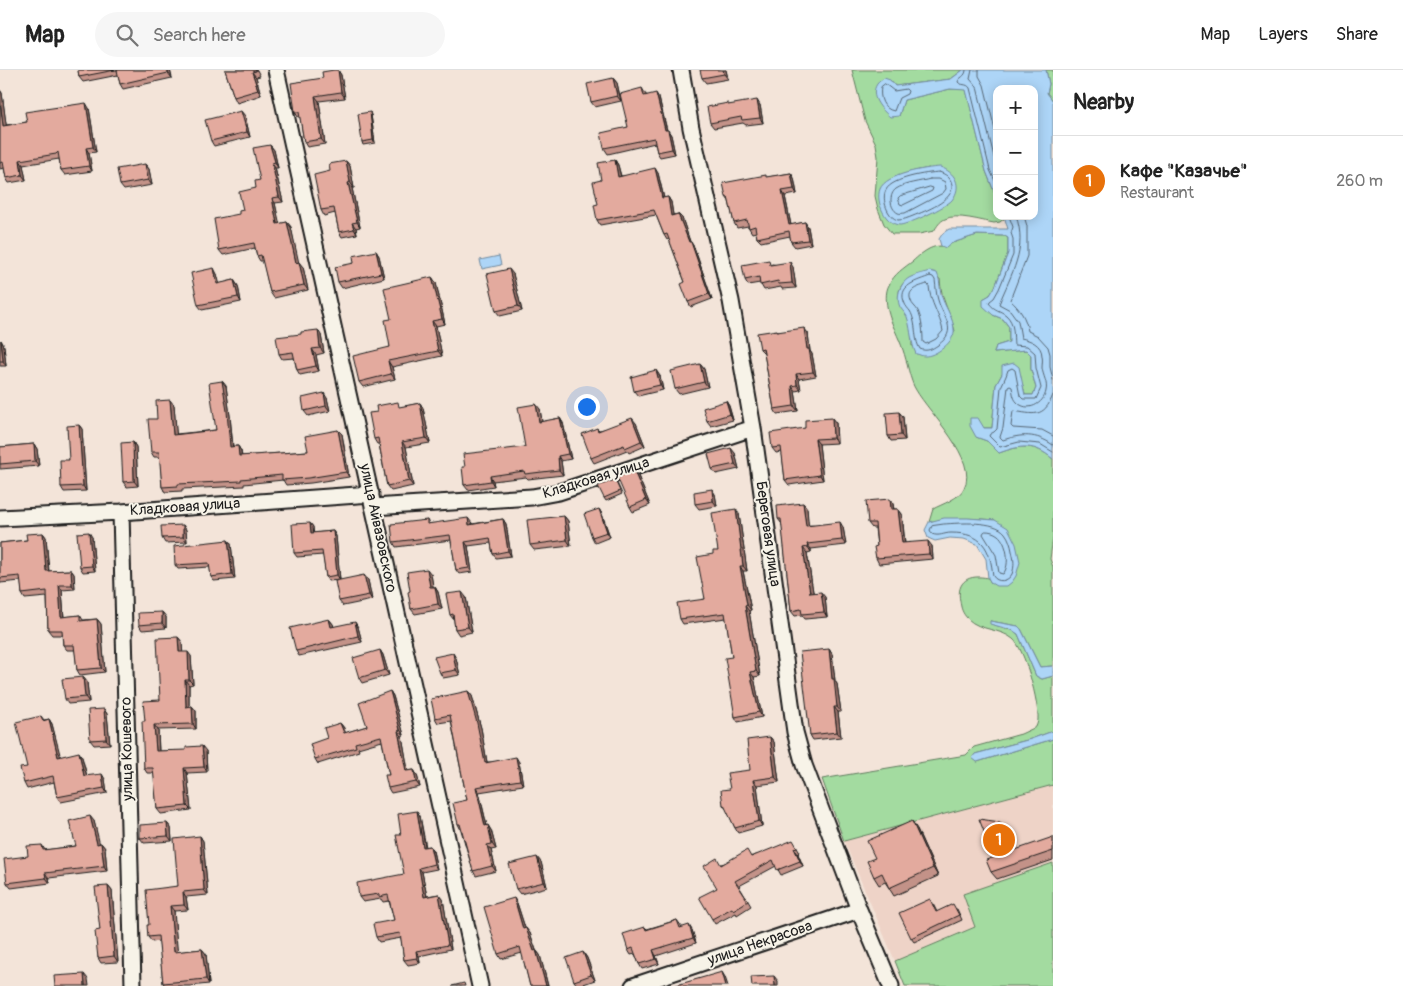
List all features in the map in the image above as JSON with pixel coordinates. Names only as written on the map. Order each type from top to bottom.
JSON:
[{"type":"street","name":"улица Айвазовского","points":[[276,70],[480,986]]},
{"type":"street","name":"Береговая улица","points":[[681,70],[691,128],[730,301],[753,428],[795,732],[804,765],[859,910],[891,986]]},
{"type":"street","name":"Кладковая улица","points":[[0,518],[372,500],[532,497],[559,492],[753,428]]},
{"type":"street","name":"улица Кошевого","points":[[122,512],[133,986]]},
{"type":"street","name":"улица Некрасова","points":[[632,986],[859,910]]},
{"type":"shaded area","points":[[1053,785],[1053,863],[964,894],[975,927],[895,961],[844,841]]},
{"type":"green space","points":[[852,70],[963,70],[951,79],[895,86],[890,80],[899,116],[904,100],[950,89],[966,89],[986,171],[993,189],[993,220],[1002,220],[994,223],[962,217],[950,217],[942,221],[934,231],[919,234],[892,234],[884,224],[875,196],[878,157],[876,144],[865,121]],"holes":[[[929,168],[951,201],[925,216],[880,189],[896,177]]]},
{"type":"green space","points":[[1046,70],[1053,70],[1053,101],[1047,93],[1049,84]]},
{"type":"green space","points":[[977,235],[1005,236],[1008,238],[1008,253],[995,287],[990,295],[983,299],[993,315],[1003,319],[1009,327],[1009,342],[996,346],[994,353],[1026,350],[1031,355],[1031,369],[1036,388],[1033,395],[1025,395],[1022,383],[1002,374],[996,385],[992,428],[984,428],[976,437],[987,441],[999,453],[1014,448],[1027,447],[1040,450],[1053,459],[1053,537],[1050,559],[1053,567],[1053,666],[1040,667],[1018,626],[990,621],[1001,628],[1012,630],[1018,634],[1036,676],[1042,679],[1053,676],[1053,731],[975,754],[973,758],[977,762],[1053,739],[1053,785],[844,841],[822,779],[966,755],[974,747],[1021,734],[1036,727],[1038,721],[1038,712],[1030,677],[1018,645],[1008,635],[973,623],[964,615],[961,606],[959,594],[960,588],[965,581],[970,578],[981,577],[988,578],[991,583],[995,520],[962,518],[929,522],[933,509],[962,492],[967,477],[965,464],[951,437],[922,400],[914,386],[887,308],[887,291],[896,274],[928,250],[937,246],[946,247],[952,243]],"holes":[[[920,275],[940,279],[944,300],[955,331],[912,346],[909,323],[900,302],[900,288],[908,279]]]},
{"type":"green space","points":[[1053,863],[1053,986],[905,986],[895,961],[975,927],[963,894]]},
{"type":"water","points":[[963,70],[1046,70],[1049,84],[1047,93],[1053,101],[1053,459],[1040,450],[1027,447],[1014,448],[999,453],[987,441],[976,437],[970,426],[970,418],[978,418],[984,428],[992,428],[996,385],[1002,374],[1002,366],[1014,363],[1019,367],[1025,395],[1033,395],[1036,388],[1031,369],[1031,355],[1026,350],[994,353],[996,346],[1009,342],[1009,327],[1003,319],[993,315],[983,306],[983,299],[990,295],[995,287],[1008,253],[1008,238],[1005,236],[977,235],[952,243],[946,248],[941,246],[939,239],[949,229],[1008,229],[1005,220],[1038,220],[1038,85],[993,85],[993,189],[986,171],[966,90],[950,89],[904,100],[899,116],[890,117],[875,98],[875,89],[884,78],[890,80],[895,86],[951,79]]},
{"type":"water","points":[[940,167],[950,172],[956,180],[957,190],[952,200],[936,211],[912,222],[900,225],[895,224],[886,217],[879,200],[880,189],[884,184],[890,179],[907,173]]},
{"type":"water","points":[[499,256],[501,265],[482,269],[480,260]]},
{"type":"water","points":[[930,271],[937,273],[942,297],[952,321],[954,334],[939,351],[929,356],[924,356],[916,354],[907,318],[900,307],[898,298],[900,289],[907,279]]},
{"type":"water","points":[[944,518],[995,520],[1008,528],[1016,544],[1020,562],[1012,582],[1007,586],[996,586],[991,583],[988,578],[986,559],[977,544],[964,539],[950,538],[935,541],[928,538],[925,530],[929,522]]},
{"type":"water","points":[[990,621],[1018,626],[1040,667],[1053,666],[1053,676],[1042,679],[1036,676],[1018,634],[1012,630],[990,624]]},
{"type":"water","points":[[1053,731],[1053,739],[977,762],[972,758],[975,754]]},
{"type":"building","points":[[78,70],[115,70],[79,77]]},
{"type":"building","points":[[117,70],[168,70],[168,73],[120,84]]},
{"type":"building","points":[[225,70],[256,70],[252,72],[258,90],[234,97]]},
{"type":"building","points":[[338,70],[341,92],[315,96],[321,139],[304,142],[299,112],[295,112],[291,83],[323,78],[322,72]]},
{"type":"building","points":[[700,70],[723,70],[724,74],[702,78]]},
{"type":"building","points":[[613,78],[617,96],[591,102],[587,84]]},
{"type":"building","points":[[642,88],[644,96],[656,93],[665,130],[668,130],[672,149],[657,152],[654,138],[604,148],[601,133],[628,127],[620,94]]},
{"type":"building","points":[[0,100],[3,126],[27,122],[25,112],[86,103],[93,147],[86,148],[89,166],[61,170],[58,152],[56,154],[20,160],[22,175],[6,178],[3,162],[0,163]]},
{"type":"building","points":[[757,100],[760,118],[742,120],[741,117],[710,123],[707,107]]},
{"type":"building","points":[[241,111],[247,132],[211,141],[205,120]]},
{"type":"building","points":[[370,112],[373,140],[362,142],[358,114]]},
{"type":"building","points":[[270,145],[275,162],[272,163],[279,197],[272,198],[277,224],[287,222],[296,263],[299,262],[304,285],[270,292],[261,255],[257,256],[254,243],[219,250],[214,219],[239,214],[239,211],[243,210],[239,192],[256,188],[255,181],[260,180],[253,148]]},
{"type":"building","points":[[615,160],[618,177],[655,168],[662,198],[668,197],[671,216],[678,214],[689,242],[691,242],[709,294],[688,302],[681,284],[685,282],[667,234],[664,235],[654,210],[597,220],[594,205],[598,204],[593,182],[601,180],[598,163]]},
{"type":"building","points":[[346,161],[350,182],[348,183],[357,222],[352,223],[354,229],[339,232],[334,208],[321,210],[314,175],[330,171],[329,164]]},
{"type":"building","points":[[145,164],[148,180],[120,185],[117,169]]},
{"type":"building","points":[[791,173],[794,189],[782,191],[789,225],[805,222],[808,240],[791,242],[789,231],[757,238],[755,226],[749,228],[747,220],[734,223],[723,183],[766,175],[766,177]]},
{"type":"building","points":[[376,251],[381,273],[338,282],[335,267],[354,263],[353,256]]},
{"type":"building","points":[[769,260],[770,265],[790,262],[792,283],[779,284],[778,281],[760,285],[759,277],[745,280],[742,265]]},
{"type":"building","points":[[214,268],[217,284],[234,280],[238,297],[198,305],[191,273]]},
{"type":"building","points":[[509,269],[518,306],[496,311],[487,274]]},
{"type":"building","points":[[432,277],[442,319],[432,321],[438,351],[388,361],[391,374],[359,382],[353,356],[390,347],[385,320],[391,319],[384,288]]},
{"type":"building","points":[[804,328],[813,372],[796,374],[797,385],[792,386],[794,406],[774,409],[763,348],[760,349],[757,333]]},
{"type":"building","points":[[318,330],[320,348],[312,349],[316,366],[297,370],[293,352],[279,354],[276,337]]},
{"type":"building","points":[[1,340],[3,361],[0,361]]},
{"type":"building","points":[[700,364],[704,382],[675,389],[671,371]]},
{"type":"building","points":[[656,370],[660,385],[634,391],[631,377]]},
{"type":"building","points":[[222,381],[230,447],[238,446],[239,456],[308,451],[305,436],[338,430],[346,472],[308,478],[282,480],[282,475],[241,479],[241,481],[178,484],[178,486],[162,487],[159,452],[151,452],[148,419],[157,419],[156,401],[170,400],[173,435],[216,430],[209,383]]},
{"type":"building","points":[[324,393],[326,406],[304,411],[302,398]]},
{"type":"building","points":[[726,401],[730,414],[707,421],[703,408]]},
{"type":"building","points":[[398,402],[399,407],[420,403],[426,438],[402,442],[409,481],[387,486],[378,438],[374,439],[369,413],[377,412],[376,406]]},
{"type":"building","points":[[536,404],[539,422],[560,418],[568,454],[558,456],[559,470],[525,474],[524,471],[490,476],[491,481],[464,485],[462,467],[465,467],[463,454],[525,447],[518,407]]},
{"type":"building","points":[[899,412],[901,435],[888,436],[886,413]]},
{"type":"building","points":[[632,418],[641,441],[625,448],[624,445],[591,458],[582,434],[597,428],[598,431]]},
{"type":"building","points":[[832,418],[833,438],[815,439],[820,475],[785,480],[781,447],[772,448],[770,433],[805,428],[805,420]]},
{"type":"building","points":[[79,425],[83,486],[61,487],[60,460],[69,460],[67,426]]},
{"type":"building","points":[[133,442],[134,481],[123,482],[121,443]]},
{"type":"building","points":[[34,444],[35,461],[0,464],[0,447]]},
{"type":"building","points":[[731,448],[735,464],[712,469],[708,454]]},
{"type":"building","points":[[634,471],[646,500],[630,507],[617,477]]},
{"type":"building","points":[[615,480],[620,491],[604,498],[598,486]]},
{"type":"building","points":[[712,489],[713,501],[695,504],[694,492]]},
{"type":"building","points":[[890,499],[891,509],[898,509],[902,543],[928,541],[929,554],[876,558],[874,547],[877,546],[875,523],[868,523],[866,501]]},
{"type":"building","points":[[803,503],[806,526],[840,522],[842,540],[807,544],[808,547],[803,548],[810,593],[821,592],[824,612],[802,614],[801,609],[791,611],[781,519],[778,519],[777,506]]},
{"type":"building","points":[[599,509],[607,532],[592,537],[584,514]]},
{"type":"building","points":[[736,509],[743,566],[740,566],[756,671],[750,672],[759,712],[735,717],[725,658],[732,657],[725,613],[680,619],[677,603],[705,599],[697,557],[713,554],[713,551],[718,551],[712,513]]},
{"type":"building","points":[[564,516],[567,540],[530,545],[527,520]]},
{"type":"building","points":[[468,518],[469,525],[503,519],[508,551],[493,554],[490,538],[465,542],[469,568],[456,570],[450,535],[393,542],[391,524],[427,520],[427,524]]},
{"type":"building","points":[[310,523],[311,533],[333,531],[337,575],[326,577],[322,551],[294,553],[292,524]]},
{"type":"building","points":[[183,525],[183,537],[162,538],[161,526]]},
{"type":"building","points":[[89,532],[92,566],[80,567],[77,533]]},
{"type":"building","points":[[43,533],[46,571],[71,570],[72,585],[59,585],[61,617],[80,615],[80,621],[97,619],[101,668],[77,670],[74,645],[63,645],[62,630],[48,630],[47,591],[22,594],[20,576],[0,578],[0,543],[27,540],[26,534]]},
{"type":"building","points":[[228,540],[232,574],[211,577],[209,563],[175,565],[174,546]]},
{"type":"building","points":[[427,569],[430,587],[435,587],[438,604],[411,609],[407,572]]},
{"type":"building","points":[[364,575],[369,595],[339,601],[335,581]]},
{"type":"building","points":[[462,592],[468,627],[455,629],[453,614],[450,615],[446,594]]},
{"type":"building","points":[[162,612],[162,623],[139,625],[138,613]]},
{"type":"building","points":[[329,619],[331,627],[355,622],[358,636],[296,651],[290,628]]},
{"type":"building","points":[[178,637],[179,652],[188,652],[189,680],[185,680],[186,707],[192,706],[193,724],[154,725],[156,751],[186,750],[186,747],[202,746],[204,767],[184,768],[187,806],[157,809],[153,768],[144,768],[142,721],[145,721],[143,701],[160,700],[157,638]]},
{"type":"building","points":[[829,649],[837,707],[834,707],[837,732],[810,735],[800,652]]},
{"type":"building","points":[[380,650],[385,670],[359,678],[353,658]]},
{"type":"building","points":[[453,653],[456,670],[440,673],[434,657]]},
{"type":"building","points":[[83,677],[85,697],[65,699],[62,679]]},
{"type":"building","points":[[390,691],[400,730],[398,731],[406,771],[414,770],[416,782],[388,788],[385,775],[389,775],[381,736],[355,743],[356,747],[315,759],[310,744],[327,738],[324,728],[340,723],[344,733],[367,726],[359,703]]},
{"type":"building","points":[[468,691],[485,763],[516,757],[520,780],[476,787],[485,826],[488,825],[492,844],[487,845],[492,866],[473,871],[453,803],[467,800],[450,715],[435,718],[431,699]]},
{"type":"building","points":[[104,709],[106,739],[90,740],[88,710]]},
{"type":"building","points":[[41,716],[43,721],[49,719],[58,757],[79,752],[84,776],[102,774],[104,788],[57,797],[53,776],[24,783],[20,768],[27,767],[16,722]]},
{"type":"building","points":[[770,737],[775,777],[753,780],[759,821],[735,828],[723,805],[721,790],[730,789],[727,773],[750,770],[747,740]]},
{"type":"building","points":[[417,811],[423,847],[430,846],[434,864],[419,868],[424,897],[439,894],[448,945],[416,951],[417,958],[404,960],[400,933],[376,937],[373,924],[394,920],[388,895],[379,897],[379,894],[359,897],[357,883],[404,874],[396,835],[401,835],[398,814]]},
{"type":"building","points":[[90,816],[97,844],[101,843],[104,866],[45,873],[46,878],[7,883],[4,859],[28,856],[27,846],[42,845],[43,850],[76,846],[69,821]]},
{"type":"building","points":[[979,819],[1000,822],[1004,832],[998,841],[987,839]]},
{"type":"building","points":[[912,821],[933,868],[889,888],[882,873],[874,877],[867,861],[875,858],[867,841]]},
{"type":"building","points":[[167,823],[168,836],[140,838],[140,825]]},
{"type":"building","points":[[200,836],[204,890],[183,892],[184,905],[170,906],[174,952],[202,949],[206,979],[163,983],[158,936],[148,937],[147,925],[149,925],[146,890],[178,886],[174,839]]},
{"type":"building","points":[[1053,837],[1053,851],[991,872],[986,860]]},
{"type":"building","points":[[793,840],[797,847],[794,848],[800,861],[777,870],[773,860],[735,881],[748,901],[712,919],[699,897],[717,888],[704,866],[717,858],[721,865],[747,850],[751,857]]},
{"type":"building","points":[[537,857],[544,882],[516,889],[509,864]]},
{"type":"building","points":[[108,886],[114,956],[98,958],[95,931],[100,930],[95,887]]},
{"type":"building","points":[[514,898],[523,929],[526,928],[534,951],[536,950],[546,986],[530,986],[520,947],[498,954],[484,907]]},
{"type":"building","points":[[930,899],[936,912],[953,904],[959,915],[911,938],[899,913]]},
{"type":"building","points":[[677,920],[680,928],[689,925],[693,938],[653,950],[656,959],[639,964],[633,948],[628,950],[623,934],[645,927],[646,930]]},
{"type":"building","points":[[583,952],[591,975],[574,981],[566,958]]},
{"type":"building","points":[[722,972],[726,986],[673,986]]},
{"type":"building","points":[[84,974],[85,986],[55,986],[54,976]]},
{"type":"building","points":[[774,976],[775,986],[752,986],[751,977]]},
{"type":"building","points":[[464,983],[465,986],[452,986]]},
{"type":"place","name":"Кафе \"Казачье\"","points":[[999,840]]}]
